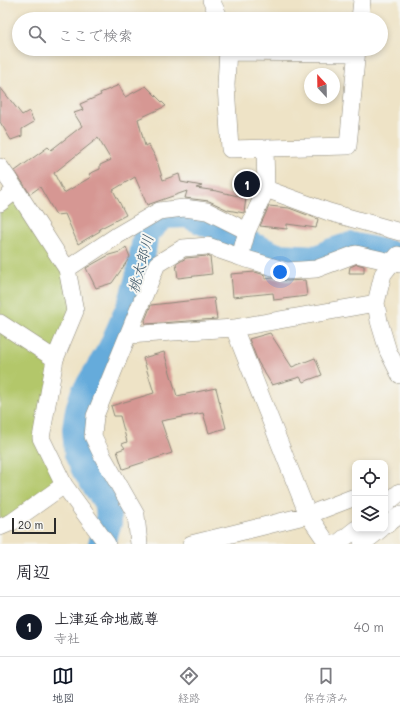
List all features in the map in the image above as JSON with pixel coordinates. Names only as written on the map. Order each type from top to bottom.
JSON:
[{"type":"street","points":[[211,0],[217,12]]},
{"type":"street","points":[[361,12],[362,0]]},
{"type":"street","points":[[228,56],[226,85],[230,149],[348,146],[357,56]]},
{"type":"street","points":[[240,257],[247,231],[266,189],[265,148]]},
{"type":"street","points":[[0,167],[67,269],[76,311],[55,359],[41,438],[64,485],[107,544]]},
{"type":"street","points":[[266,189],[329,212],[400,232]]},
{"type":"street","points":[[0,203],[16,190]]},
{"type":"street","points":[[67,269],[118,235],[159,211],[184,208],[207,211],[247,231]]},
{"type":"street","points":[[139,544],[136,515],[103,457],[93,436],[95,416],[157,264],[183,248],[208,246],[286,271],[316,269],[356,254],[397,260]]},
{"type":"street","points":[[397,260],[383,274],[376,303],[379,321],[388,351],[400,375]]},
{"type":"street","points":[[128,336],[234,328],[376,303]]},
{"type":"street","points":[[0,323],[55,359]]},
{"type":"street","points":[[234,328],[308,515],[328,544]]},
{"type":"street","points":[[0,527],[12,522],[64,485]]},
{"type":"street","points":[[388,502],[400,492]]},
{"type":"street","points":[[191,544],[308,515],[352,498]]},
{"type":"street","points":[[388,524],[400,515]]},
{"type":"street","points":[[337,544],[352,532]]},
{"type":"street","points":[[362,544],[377,532]]},
{"type":"green space","points":[[16,190],[67,269],[75,311],[41,438],[64,485],[0,527],[0,203]]},
{"type":"building","points":[[119,85],[125,97],[146,86],[166,106],[138,119],[145,146],[148,144],[156,158],[163,180],[179,174],[181,182],[202,186],[196,188],[246,198],[244,213],[228,210],[209,201],[185,198],[187,191],[147,205],[135,177],[113,190],[126,215],[99,229],[100,231],[78,244],[65,214],[56,215],[40,187],[30,194],[15,171],[48,147],[51,150],[82,126],[74,113],[83,110],[80,104],[101,95],[100,93]],"holes":[[[98,138],[111,160],[100,165],[100,169],[89,174],[91,177],[64,193],[54,173]]]},
{"type":"building","points":[[0,87],[22,115],[29,111],[34,122],[22,129],[22,136],[11,140],[0,122]]},
{"type":"building","points":[[269,206],[289,208],[318,219],[316,228],[287,224],[287,229],[260,226]]},
{"type":"building","points":[[126,247],[130,257],[112,283],[96,288],[86,268],[109,255],[120,252]]},
{"type":"building","points":[[210,257],[212,274],[178,278],[176,264],[186,258]]},
{"type":"building","points":[[357,264],[364,266],[364,273],[349,273],[350,267]]},
{"type":"building","points":[[255,272],[265,275],[265,279],[273,278],[287,281],[305,280],[307,296],[274,300],[273,293],[233,297],[231,274]]},
{"type":"building","points":[[214,298],[217,319],[146,324],[145,320],[151,305]]},
{"type":"building","points":[[270,333],[292,367],[315,358],[322,375],[303,382],[300,377],[272,385],[258,362],[249,339]]},
{"type":"building","points":[[164,352],[177,396],[216,388],[226,428],[209,433],[203,413],[161,421],[172,453],[123,469],[117,451],[125,448],[122,444],[127,442],[120,416],[114,416],[111,406],[154,393],[143,358]]},
{"type":"waterway","name":"桃太郎川","points":[[101,544],[109,523],[108,505],[85,471],[77,454],[75,429],[78,410],[83,394],[111,348],[131,302],[138,278],[146,233],[163,216],[187,215],[277,256],[318,258],[332,251],[351,245],[389,253]]},
{"type":"place","name":"上津延命地蔵尊","points":[[247,184]]}]
